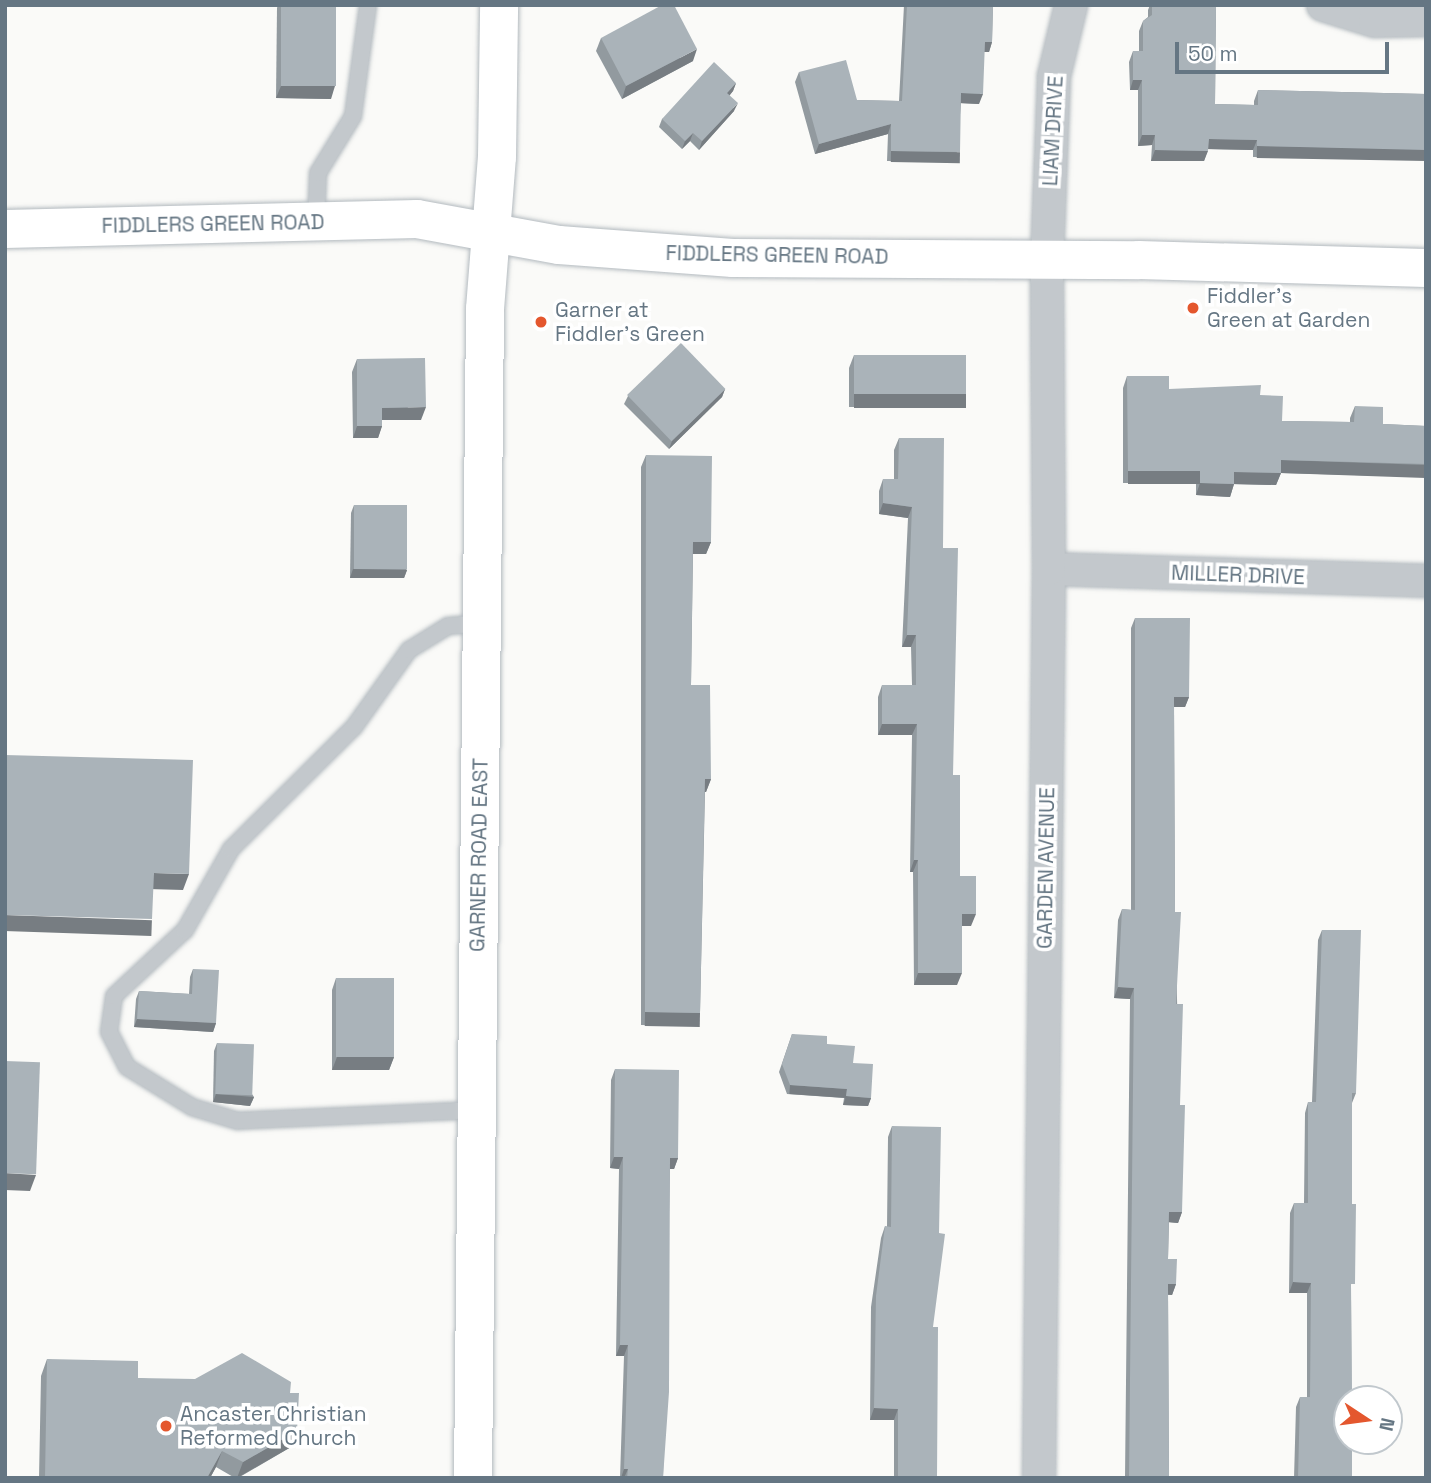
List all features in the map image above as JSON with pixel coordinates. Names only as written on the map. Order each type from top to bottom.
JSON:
[{"type":"main road","name":"GARNER ROAD EAST","points":[[473,1478],[485,309],[491,233],[499,5]]},
{"type":"main road","name":"FIDDLERS GREEN ROAD","points":[[5,229],[416,219],[559,245],[733,258],[1047,259],[1426,268]]},
{"type":"street","name":"LIAM DRIVE","points":[[1047,259],[1054,76],[1071,5]]},
{"type":"street","points":[[1323,5],[1375,21],[1426,19]]},
{"type":"street","name":"GARDEN AVENUE","points":[[1038,1478],[1049,569],[1047,259]]},
{"type":"street","name":"MILLER DRIVE","points":[[1049,569],[1426,581]]},
{"type":"lane","points":[[316,221],[318,173],[353,116],[368,5]]},
{"type":"lane","points":[[477,1110],[238,1121],[192,1107],[127,1067],[109,1032],[114,996],[185,930],[231,849],[354,727],[408,650],[448,626],[482,623]]},
{"type":"building","points":[[281,5],[336,5],[336,86],[281,86]]},
{"type":"building","points":[[662,5],[674,5],[697,49],[626,86],[601,38]]},
{"type":"building","points":[[907,5],[993,5],[992,42],[985,42],[983,94],[961,93],[960,152],[891,151],[891,124],[819,144],[799,72],[846,60],[857,100],[902,101]]},
{"type":"building","points":[[1152,5],[1216,5],[1215,104],[1258,105],[1258,90],[1426,94],[1426,150],[1257,146],[1257,140],[1209,139],[1208,151],[1155,150],[1155,135],[1142,135],[1142,80],[1133,80],[1133,51],[1143,51],[1143,21],[1152,15]]},
{"type":"building","points":[[714,62],[736,83],[727,93],[738,103],[702,141],[693,133],[685,141],[662,119]]},
{"type":"building","points":[[681,343],[725,389],[672,441],[627,395]]},
{"type":"building","points":[[854,355],[966,355],[966,394],[854,394]]},
{"type":"building","points":[[425,358],[426,407],[382,408],[382,426],[357,426],[357,359]]},
{"type":"building","points":[[1127,376],[1169,376],[1169,389],[1261,385],[1260,395],[1283,396],[1282,421],[1354,422],[1355,406],[1383,407],[1383,424],[1426,426],[1426,464],[1281,460],[1281,473],[1234,472],[1234,484],[1200,483],[1200,471],[1128,471]]},
{"type":"building","points":[[899,438],[944,438],[943,548],[958,548],[953,775],[960,775],[960,876],[976,876],[976,914],[962,914],[962,973],[918,973],[918,860],[914,860],[917,724],[882,724],[882,685],[916,685],[916,635],[907,635],[912,507],[883,503],[883,479],[898,479]]},
{"type":"building","points":[[646,455],[712,456],[711,542],[693,542],[691,685],[710,685],[711,779],[705,779],[700,1013],[645,1012]]},
{"type":"building","points":[[354,505],[407,505],[407,569],[354,569]]},
{"type":"building","points":[[1135,618],[1190,618],[1189,697],[1174,697],[1175,912],[1181,912],[1176,1004],[1183,1004],[1180,1105],[1185,1105],[1182,1212],[1169,1212],[1168,1259],[1177,1259],[1176,1284],[1168,1284],[1169,1478],[1129,1478],[1134,988],[1118,987],[1122,909],[1135,910]]},
{"type":"building","points":[[5,755],[193,760],[189,874],[154,873],[152,919],[5,915]]},
{"type":"building","points":[[1322,930],[1361,930],[1356,1093],[1352,1093],[1352,1204],[1356,1204],[1355,1284],[1351,1284],[1352,1385],[1333,1385],[1333,1455],[1352,1455],[1352,1478],[1298,1478],[1300,1397],[1310,1397],[1311,1283],[1293,1282],[1294,1203],[1308,1203],[1308,1102],[1316,1102]]},
{"type":"building","points":[[193,969],[219,970],[216,1023],[137,1019],[139,991],[192,994]]},
{"type":"building","points":[[336,978],[394,978],[394,1057],[336,1057]]},
{"type":"building","points":[[792,1034],[827,1036],[827,1044],[855,1046],[853,1063],[873,1064],[871,1098],[846,1096],[847,1089],[790,1085],[782,1064]]},
{"type":"building","points":[[217,1043],[254,1044],[252,1095],[215,1094]]},
{"type":"building","points":[[5,1061],[40,1062],[36,1174],[5,1173]]},
{"type":"building","points":[[615,1069],[679,1070],[678,1158],[670,1158],[669,1392],[663,1478],[627,1478],[628,1469],[624,1469],[628,1345],[620,1345],[623,1157],[614,1157]]},
{"type":"building","points":[[892,1126],[941,1127],[939,1233],[945,1234],[933,1327],[938,1327],[937,1478],[898,1478],[898,1409],[874,1408],[876,1296],[885,1226],[891,1227]]},
{"type":"building","name":"Ancaster Christian Reformed Church","points":[[242,1353],[291,1382],[290,1393],[299,1393],[297,1431],[243,1462],[222,1451],[207,1478],[45,1478],[47,1359],[138,1361],[138,1378],[195,1379]]},
{"type":"place","name":"Fiddler's Green at Garden","points":[[1193,308]]},
{"type":"place","name":"Garner at Fiddler's Green","points":[[541,322]]},
{"type":"place","name":"Ancaster Christian Reformed Church","points":[[166,1426]]}]
